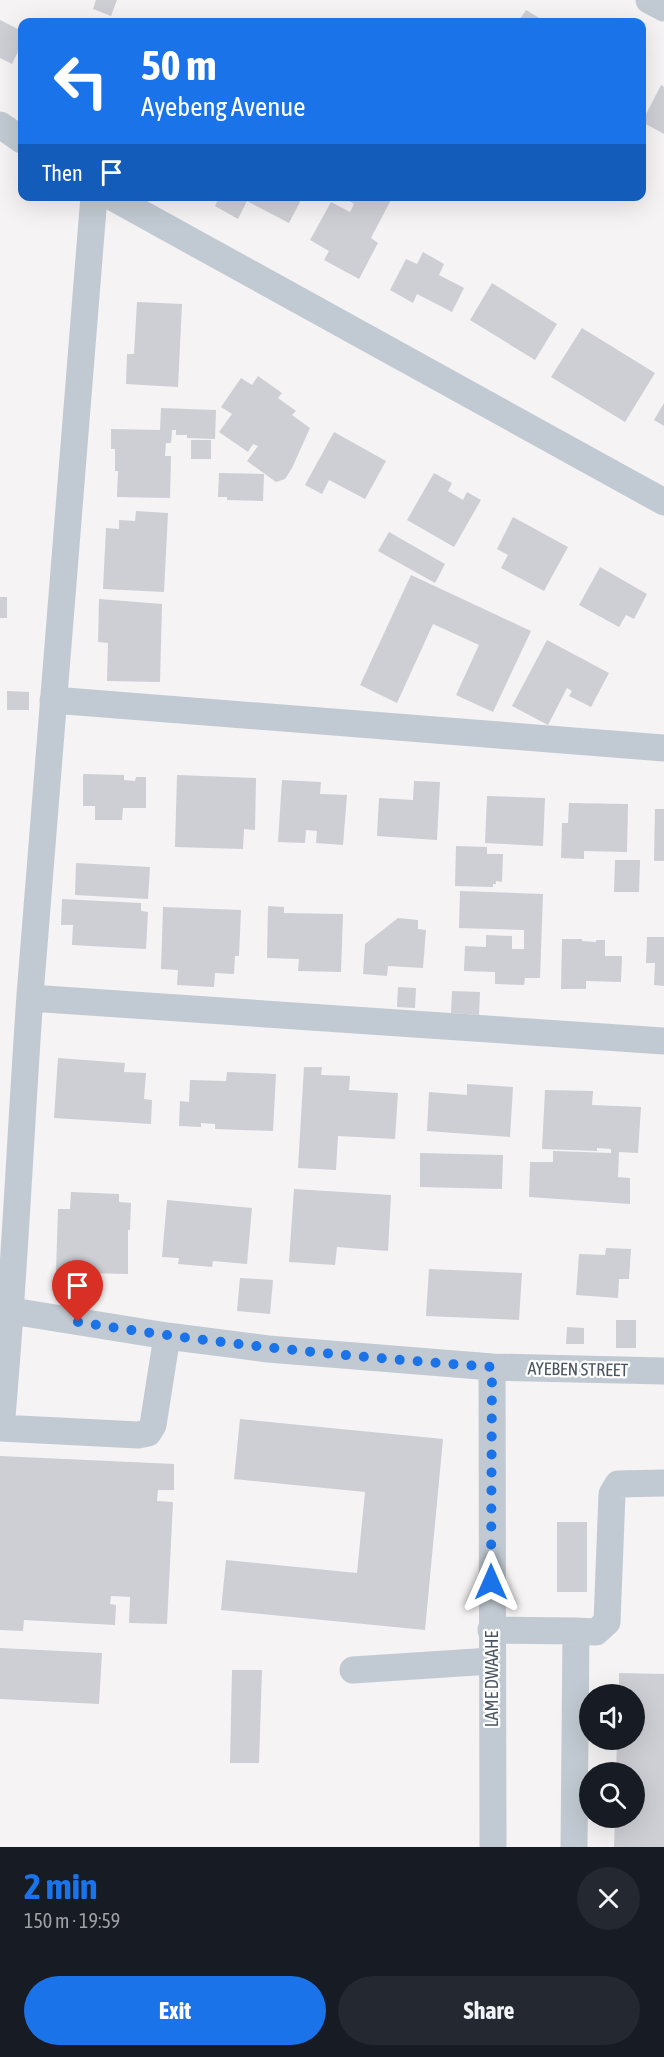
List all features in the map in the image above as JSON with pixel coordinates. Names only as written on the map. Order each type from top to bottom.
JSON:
[{"type":"street","points":[[649,0],[664,8]]},
{"type":"street","points":[[0,125],[18,137]]},
{"type":"street","points":[[94,201],[6,1310],[1,1428],[138,1435],[148,1433],[153,1425],[167,1336]]},
{"type":"street","points":[[119,201],[664,502]]},
{"type":"street","points":[[53,700],[664,748]]},
{"type":"street","points":[[30,998],[664,1041]]},
{"type":"street","name":"AYEBEN STREET","points":[[6,1310],[167,1336],[268,1349],[492,1367],[664,1371]]},
{"type":"street","name":"LAME DWAAHE","points":[[492,1367],[493,1847]]},
{"type":"street","points":[[491,1629],[596,1632],[607,1622],[612,1494],[618,1484],[664,1483]]},
{"type":"street","points":[[574,1847],[576,1631]]},
{"type":"street","points":[[353,1670],[491,1661]]},
{"type":"building","points":[[96,0],[117,0],[111,16],[93,9]]},
{"type":"building","points":[[526,10],[539,18],[521,18]]},
{"type":"building","points":[[0,20],[18,29],[18,52],[12,64],[0,58]]},
{"type":"building","points":[[661,85],[664,87],[664,134],[646,124],[646,114]]},
{"type":"building","points":[[218,201],[247,201],[238,219],[215,206]]},
{"type":"building","points":[[247,201],[300,201],[289,223]]},
{"type":"building","points":[[349,201],[390,201],[371,238],[378,243],[359,279],[324,260],[329,251],[310,240],[331,202],[350,212],[354,204]]},
{"type":"building","points":[[423,252],[444,264],[439,275],[464,288],[452,312],[417,294],[413,303],[390,290],[406,259],[417,264]]},
{"type":"building","points":[[492,283],[557,324],[535,360],[470,320]]},
{"type":"building","points":[[137,302],[182,304],[178,387],[126,384],[127,354],[134,354]]},
{"type":"building","points":[[582,328],[655,373],[625,422],[551,377]]},
{"type":"building","points":[[258,376],[282,393],[278,398],[296,411],[292,415],[310,428],[292,468],[285,479],[276,482],[247,461],[258,446],[253,444],[248,452],[219,432],[232,414],[221,407],[241,378],[252,385]]},
{"type":"building","points":[[664,403],[664,426],[654,420]]},
{"type":"building","points":[[161,408],[216,410],[215,439],[187,438],[187,435],[176,435],[176,430],[172,430],[171,443],[166,443],[165,456],[171,456],[170,498],[117,497],[118,471],[115,471],[115,449],[111,449],[111,429],[160,430]]},
{"type":"building","points":[[334,432],[386,461],[365,499],[329,480],[322,494],[305,485]]},
{"type":"building","points":[[191,440],[211,440],[211,459],[191,459]]},
{"type":"building","points":[[219,473],[264,474],[263,501],[227,500],[227,497],[218,497]]},
{"type":"building","points":[[434,473],[452,483],[448,491],[463,500],[467,492],[481,500],[454,547],[407,520]]},
{"type":"building","points":[[136,511],[168,513],[164,592],[103,589],[106,528],[119,529],[119,520],[135,521]]},
{"type":"building","points":[[513,517],[568,547],[544,591],[501,568],[508,555],[497,549]]},
{"type":"building","points":[[389,532],[445,564],[435,583],[378,551]]},
{"type":"building","points":[[600,567],[647,594],[634,619],[626,615],[619,627],[579,605]]},
{"type":"building","points":[[411,575],[531,631],[493,712],[456,695],[479,645],[433,624],[397,703],[360,685]]},
{"type":"building","points":[[0,597],[7,597],[7,618],[0,618]]},
{"type":"building","points":[[99,599],[162,604],[160,682],[107,681],[108,643],[98,642]]},
{"type":"building","points":[[547,640],[609,673],[591,707],[569,696],[572,691],[567,688],[548,725],[512,706]]},
{"type":"building","points":[[7,691],[29,692],[29,710],[7,710]]},
{"type":"building","points":[[83,774],[124,775],[124,780],[135,781],[136,777],[146,777],[146,808],[123,808],[122,820],[95,820],[95,806],[83,806]]},
{"type":"building","points":[[177,775],[256,778],[255,830],[244,829],[243,849],[175,847]]},
{"type":"building","points":[[282,780],[321,782],[320,794],[347,795],[343,845],[316,843],[317,831],[306,830],[305,843],[278,842]]},
{"type":"building","points":[[414,781],[440,782],[437,840],[377,836],[379,798],[413,800]]},
{"type":"building","points":[[487,796],[545,798],[543,846],[485,843]]},
{"type":"building","points":[[569,803],[628,804],[627,852],[584,851],[584,859],[561,858],[562,823],[568,823]]},
{"type":"building","points":[[655,809],[664,809],[664,861],[654,861]]},
{"type":"building","points":[[456,846],[487,847],[487,854],[503,854],[502,882],[496,881],[493,887],[455,886]]},
{"type":"building","points":[[615,860],[640,860],[639,892],[614,892]]},
{"type":"building","points":[[76,863],[150,867],[148,899],[75,895]]},
{"type":"building","points":[[460,891],[543,894],[540,978],[525,978],[524,985],[495,984],[495,972],[464,971],[465,946],[486,947],[486,935],[512,936],[512,949],[524,949],[524,930],[459,928]]},
{"type":"building","points":[[62,899],[141,903],[141,911],[148,912],[146,949],[72,945],[73,925],[61,925]]},
{"type":"building","points":[[268,906],[284,907],[284,913],[343,914],[341,972],[298,971],[299,959],[267,958]]},
{"type":"building","points":[[163,907],[241,910],[239,956],[235,956],[234,974],[215,973],[214,987],[177,985],[178,970],[161,969]]},
{"type":"building","points":[[398,918],[418,920],[418,929],[426,930],[423,968],[388,966],[387,976],[363,974],[365,944]]},
{"type":"building","points":[[647,937],[664,937],[664,986],[654,985],[655,963],[646,963]]},
{"type":"building","points":[[562,939],[596,942],[596,940],[605,940],[605,956],[622,956],[621,982],[586,981],[586,989],[561,989]]},
{"type":"building","points":[[398,987],[416,988],[415,1008],[397,1007]]},
{"type":"building","points":[[452,991],[480,992],[479,1015],[451,1013]]},
{"type":"building","points":[[58,1058],[125,1063],[124,1072],[146,1073],[144,1099],[152,1100],[151,1124],[54,1118]]},
{"type":"building","points":[[304,1067],[322,1067],[321,1075],[350,1076],[349,1090],[398,1093],[395,1139],[338,1136],[336,1170],[298,1168]]},
{"type":"building","points":[[227,1072],[276,1074],[273,1131],[215,1129],[215,1124],[201,1123],[201,1127],[179,1126],[180,1101],[189,1102],[190,1080],[226,1081]]},
{"type":"building","points":[[467,1084],[513,1087],[510,1137],[427,1131],[429,1092],[467,1095]]},
{"type":"building","points":[[545,1090],[593,1091],[592,1105],[641,1107],[638,1153],[619,1152],[618,1177],[630,1178],[630,1204],[529,1197],[530,1162],[553,1162],[553,1151],[611,1153],[611,1149],[597,1148],[597,1151],[542,1149]]},
{"type":"building","points":[[420,1153],[503,1155],[502,1189],[420,1187]]},
{"type":"building","points":[[294,1189],[391,1195],[388,1251],[337,1247],[335,1265],[289,1262]]},
{"type":"building","points":[[71,1192],[119,1194],[119,1202],[131,1203],[130,1230],[128,1230],[128,1274],[88,1273],[88,1269],[80,1269],[79,1273],[56,1272],[58,1209],[70,1209]]},
{"type":"building","points":[[167,1200],[252,1208],[247,1264],[213,1261],[212,1267],[178,1264],[179,1258],[162,1257]]},
{"type":"building","points":[[606,1248],[631,1249],[629,1279],[619,1279],[618,1298],[576,1295],[579,1254],[605,1255]]},
{"type":"building","points":[[429,1269],[522,1273],[519,1320],[426,1316]]},
{"type":"building","points":[[240,1278],[273,1280],[270,1314],[237,1311]]},
{"type":"building","points":[[616,1320],[636,1320],[636,1348],[616,1348]]},
{"type":"building","points":[[567,1327],[584,1328],[584,1344],[566,1344]]},
{"type":"building","points":[[240,1419],[443,1439],[425,1630],[221,1610],[226,1560],[357,1573],[365,1492],[234,1479]]},
{"type":"building","points":[[0,1456],[174,1464],[174,1490],[158,1490],[157,1501],[173,1502],[167,1624],[129,1623],[130,1597],[111,1596],[110,1604],[116,1605],[115,1625],[24,1620],[23,1631],[0,1630]]},
{"type":"building","points":[[557,1522],[587,1522],[587,1592],[557,1592]]},
{"type":"building","points":[[0,1648],[102,1653],[99,1704],[0,1699]]},
{"type":"building","points":[[232,1670],[262,1670],[259,1763],[230,1763]]},
{"type":"building","points":[[619,1673],[664,1674],[664,1847],[614,1847],[615,1828],[645,1828],[645,1762],[616,1762],[617,1750],[645,1750],[645,1684],[619,1684]]},
{"type":"route","points":[[78,1322],[268,1349],[492,1367],[491,1582]]}]
